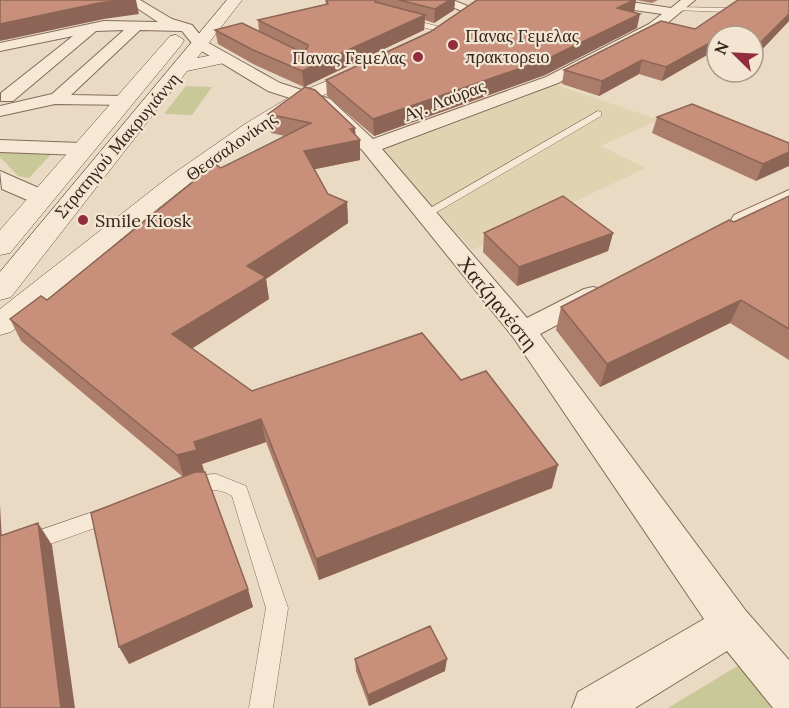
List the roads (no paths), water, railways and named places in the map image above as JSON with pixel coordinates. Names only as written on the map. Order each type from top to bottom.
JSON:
[{"type":"street","name":"Χατζηανέστη","points":[[131,0],[167,22],[207,34],[274,87],[324,103],[369,147],[523,331],[732,625],[789,693]]},
{"type":"street","name":"Στρατηγού Μακρυγιάννη","points":[[0,291],[235,0]]},
{"type":"street","points":[[440,0],[477,5]]},
{"type":"street","points":[[592,0],[679,7]]},
{"type":"street","points":[[417,45],[477,5]]},
{"type":"street","name":"Αγ. Λαύρας","points":[[369,147],[552,80],[654,27],[679,7]]},
{"type":"street","points":[[56,99],[136,26]]},
{"type":"street","points":[[0,47],[91,27],[136,26],[207,34]]},
{"type":"street","points":[[2,102],[90,32],[91,27]]},
{"type":"street","name":"Στρατηγού Μακρυγιάννη","points":[[0,247],[123,101],[207,34]]},
{"type":"street","name":"Θεσσαλονίκης","points":[[0,325],[182,181],[303,97],[381,62]]},
{"type":"street","points":[[2,102],[56,99],[123,101]]},
{"type":"street","points":[[0,146],[81,149]]},
{"type":"street","points":[[0,177],[9,185],[40,197]]},
{"type":"street","points":[[725,228],[789,195]]},
{"type":"street","points":[[523,331],[619,282]]},
{"type":"street","points":[[594,708],[732,625]]},
{"type":"lane","points":[[679,7],[728,10]]},
{"type":"lane","points":[[399,18],[441,30]]},
{"type":"lane","points":[[426,214],[598,114]]},
{"type":"lane","points":[[166,494],[200,482],[215,481],[230,484],[240,491],[277,608],[261,708]]},
{"type":"lane","points":[[0,553],[133,506]]},
{"type":"place","name":"Πανας Γεμελας πρακτορειο","points":[[453,45]]},
{"type":"place","name":"Πανας Γεμελας","points":[[418,57]]},
{"type":"place","name":"Smile Kiosk","points":[[83,220]]}]
